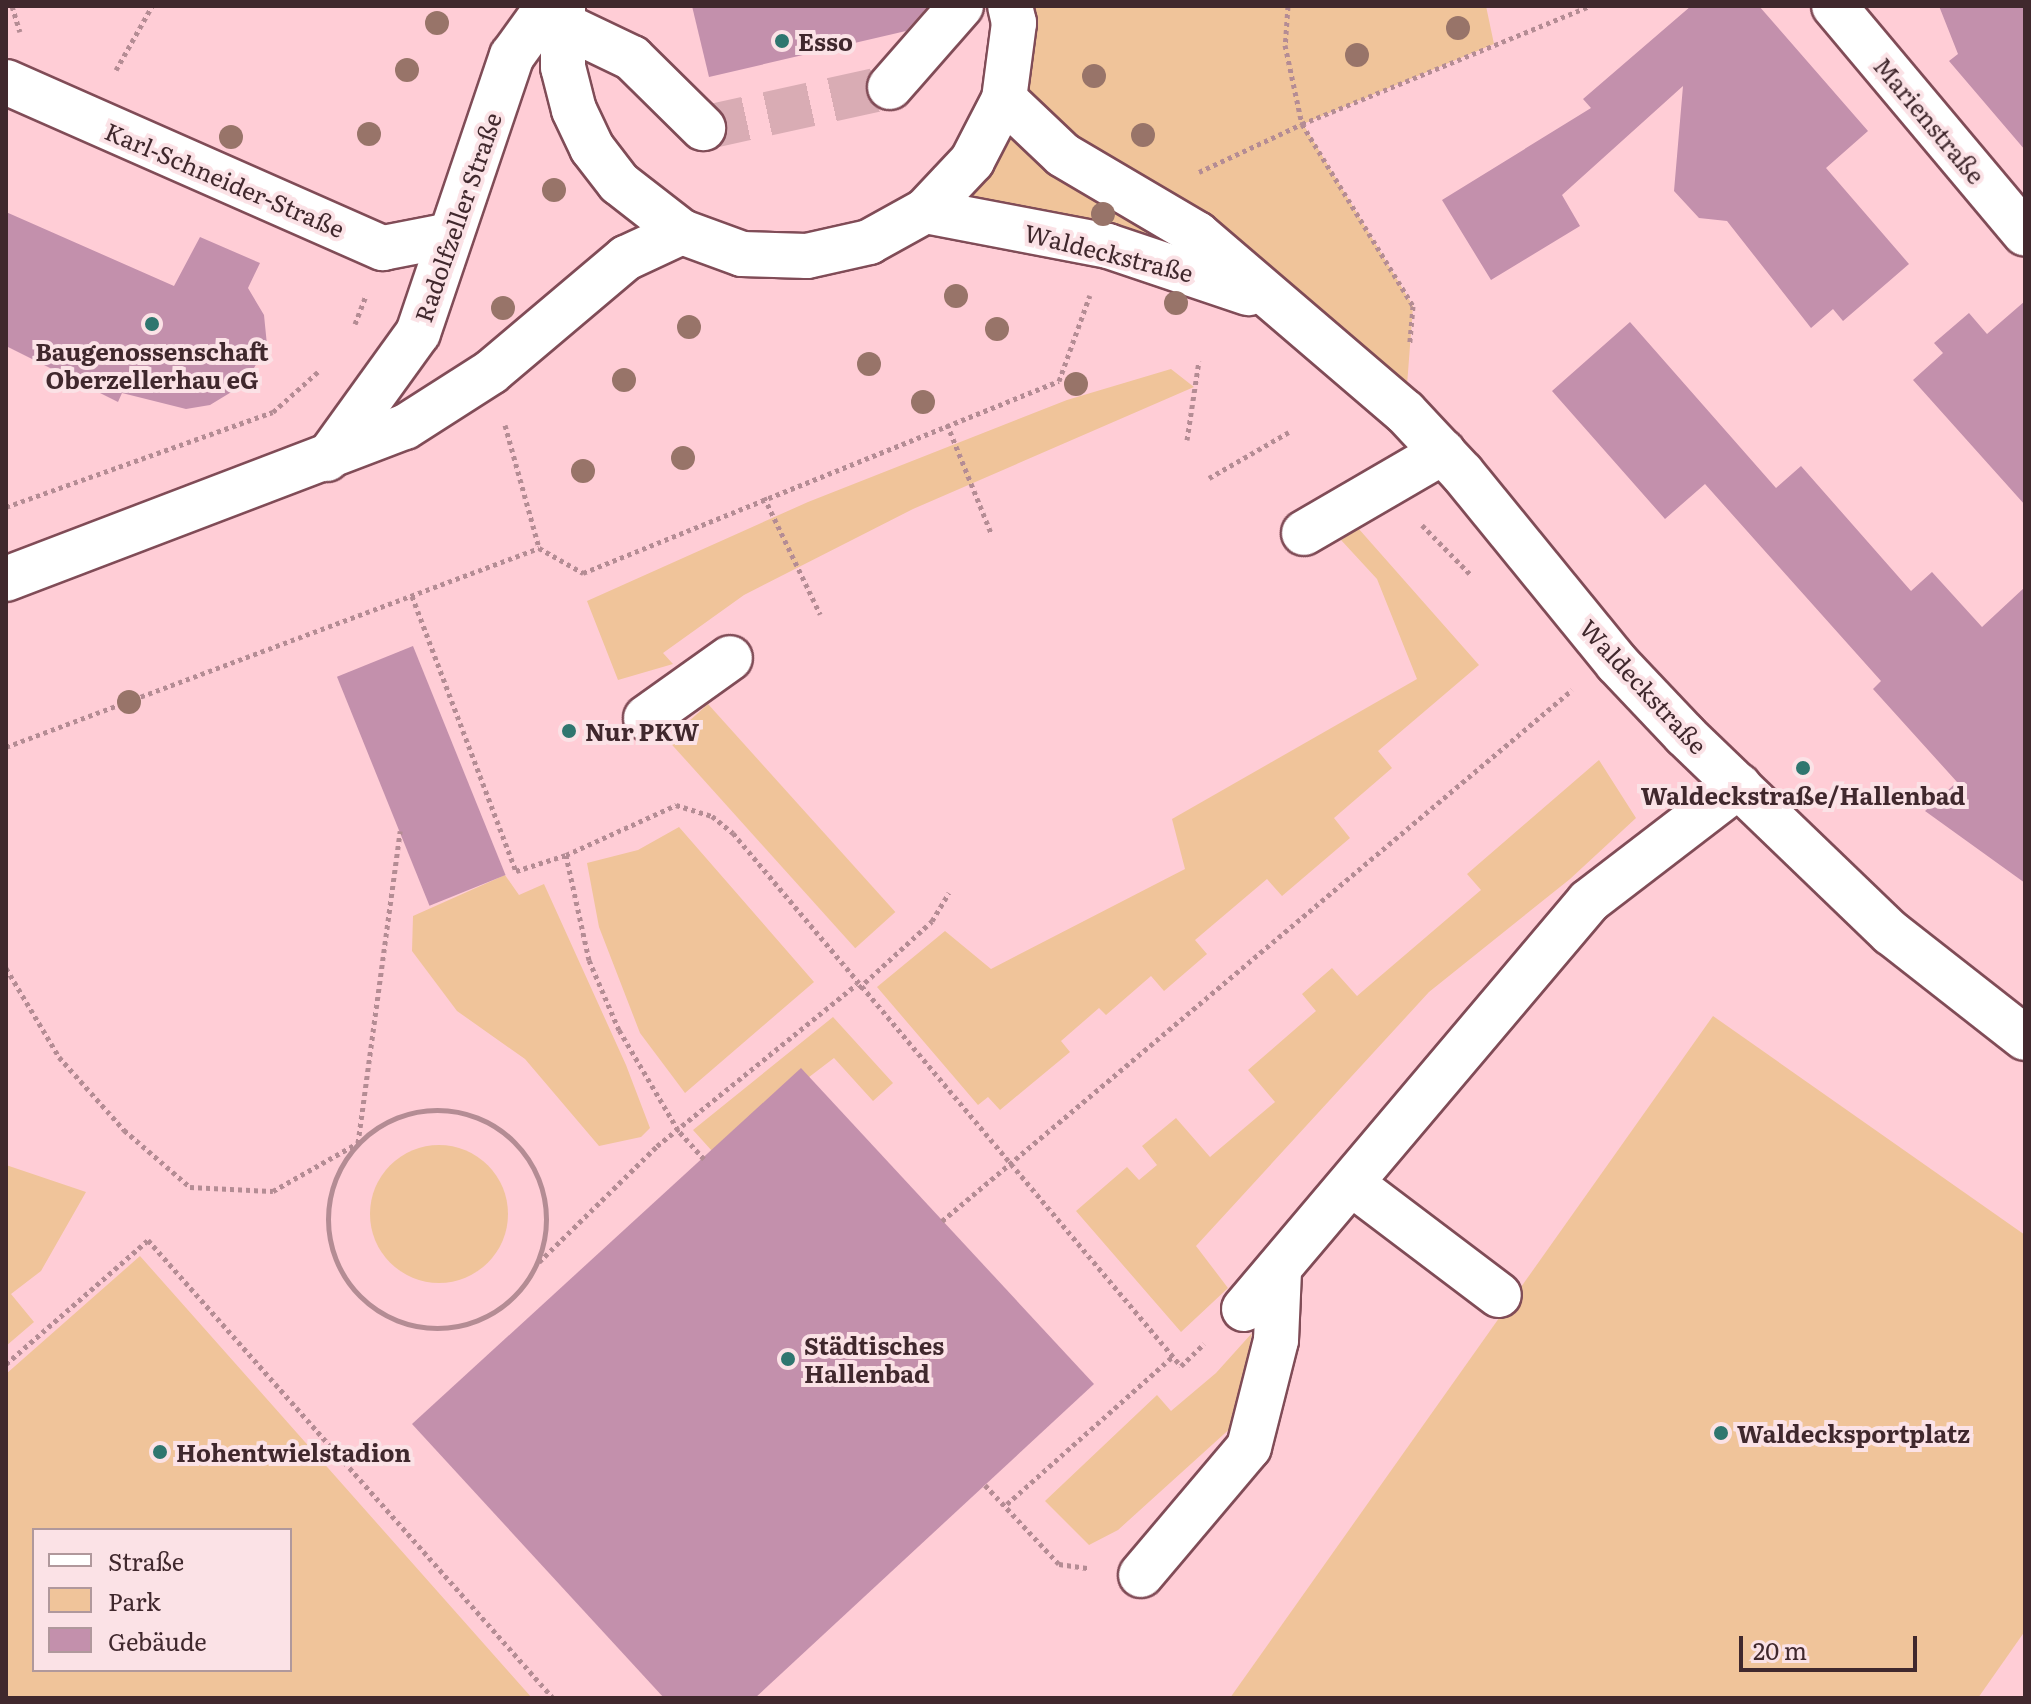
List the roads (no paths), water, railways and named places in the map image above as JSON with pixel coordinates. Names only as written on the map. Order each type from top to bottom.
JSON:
[{"type":"street","points":[[890,87],[961,6]]},
{"type":"street","name":"Marienstraße","points":[[1834,6],[2025,234]]},
{"type":"street","points":[[557,12],[563,67],[592,148],[648,211],[682,232],[742,254],[807,256],[869,242],[925,211],[972,161],[1004,99],[1018,12]]},
{"type":"street","points":[[557,12],[632,58],[703,128]]},
{"type":"street","name":"Radolfzeller Straße","points":[[327,460],[418,333],[512,56],[557,12]]},
{"type":"street","name":"Karl-Schneider-Straße","points":[[6,82],[383,248],[450,235]]},
{"type":"street","name":"Waldeckstraße","points":[[1004,99],[1063,155],[1197,234],[1405,412],[1443,452],[1617,663],[1891,933],[2025,1038]]},
{"type":"street","name":"Waldeckstraße","points":[[925,211],[1108,246],[1191,270],[1288,309]]},
{"type":"street","points":[[6,579],[327,460],[405,427],[491,372],[626,258],[682,232]]},
{"type":"street","points":[[1304,533],[1443,452]]},
{"type":"street","points":[[646,718],[730,658]]},
{"type":"street","points":[[1244,1309],[1279,1272],[1589,901],[1739,786]]},
{"type":"street","points":[[1352,1184],[1464,1264],[1499,1295]]},
{"type":"street","points":[[1141,1575],[1249,1447],[1276,1340],[1279,1272]]},
{"type":"tunnel","points":[[703,128],[890,87]]},
{"type":"place","name":"Esso","points":[[782,41]]},
{"type":"place","name":"Baugenossenschaft Oberzellerhau eG","points":[[152,324]]},
{"type":"place","name":"Nur PKW","points":[[569,731]]},
{"type":"place","name":"Waldeckstraße/Hallenbad","points":[[1803,768]]},
{"type":"place","name":"Städtisches Hallenbad","points":[[788,1359]]},
{"type":"place","name":"Waldecksportplatz","points":[[1721,1433]]},
{"type":"place","name":"Hohentwielstadion","points":[[160,1452]]}]
